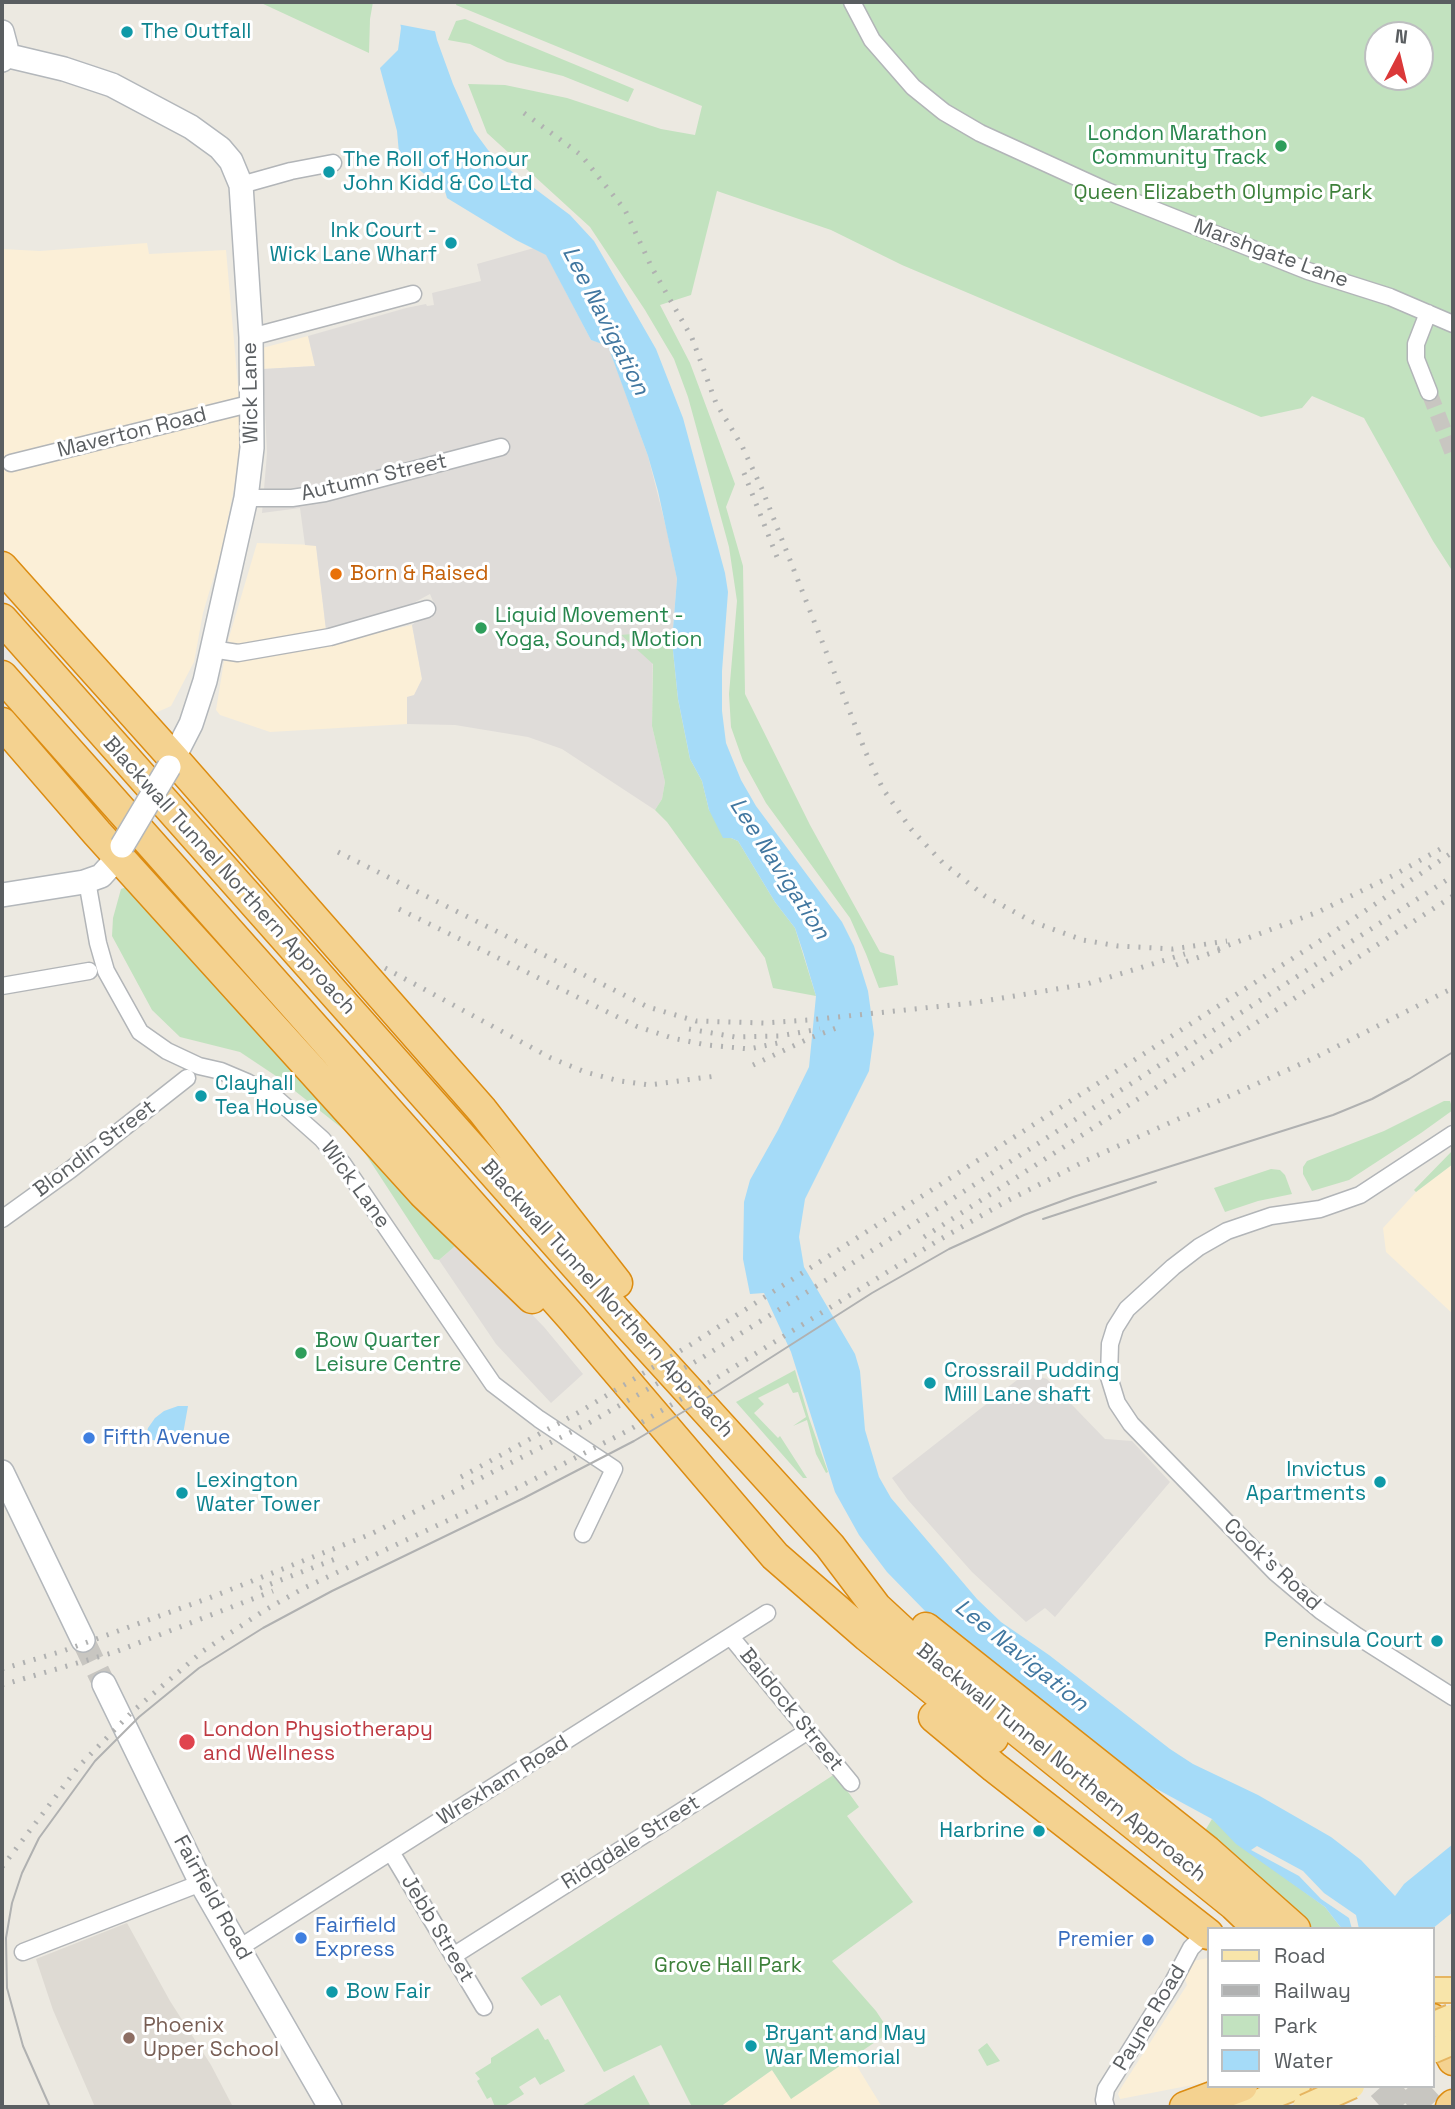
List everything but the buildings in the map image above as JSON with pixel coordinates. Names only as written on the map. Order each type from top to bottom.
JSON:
[{"type":"highway","points":[[2,567],[172,763],[482,1110],[639,1311],[703,1407]]},
{"type":"highway","name":"Blackwall Tunnel Northern Approach","points":[[2,619],[703,1407],[830,1546],[876,1607],[957,1682],[1257,1927]]},
{"type":"highway","name":"Blackwall Tunnel Northern Approach","points":[[2,676],[606,1358],[805,1593],[864,1658],[994,1768],[1208,1927]]},
{"type":"highway","points":[[2,723],[120,850],[423,1193],[522,1290],[606,1358]]},
{"type":"highway","points":[[830,1546],[1007,1694],[1207,1851],[1293,1927]]},
{"type":"highway","points":[[1434,2023],[1453,2060]]},
{"type":"highway","points":[[1185,2107],[1237,2088]]},
{"type":"highway","points":[[1325,2088],[1343,2107]]},
{"type":"main road","name":"Wick Lane","points":[[3,49],[130,93],[191,127],[220,148],[231,161],[241,185],[253,403],[252,448],[246,498],[197,708],[172,763],[120,850],[101,876],[87,881]]},
{"type":"main road","points":[[2,895],[87,881]]},
{"type":"main road","points":[[2,1472],[83,1640]]},
{"type":"main road","name":"Fairfield Road","points":[[104,1684],[201,1883],[330,2107]]},
{"type":"main road","points":[[1434,1990],[1453,1990]]},
{"type":"main road","points":[[1434,2024],[1453,2015]]},
{"type":"main road","points":[[1434,2050],[1453,2042]]},
{"type":"main road","points":[[1245,2107],[1293,2088]]},
{"type":"main road","points":[[1305,2107],[1348,2088]]},
{"type":"street","name":"Marshgate Lane","points":[[852,2],[872,40],[913,87],[944,112],[980,132],[1118,196],[1308,271],[1390,297],[1453,324]]},
{"type":"street","points":[[241,185],[332,163]]},
{"type":"street","points":[[251,337],[413,294]]},
{"type":"street","points":[[1428,313],[1416,344],[1416,359],[1429,392]]},
{"type":"street","name":"Maverton Road","points":[[10,463],[253,403]]},
{"type":"street","name":"Autumn Street","points":[[246,498],[292,498],[324,493],[501,447]]},
{"type":"street","points":[[211,649],[237,653],[317,639],[427,609]]},
{"type":"street","name":"Wick Lane","points":[[87,881],[106,971],[140,1032],[167,1051],[199,1066],[221,1071],[247,1082],[277,1099],[322,1139],[343,1164],[493,1384],[539,1419],[614,1469],[583,1534]]},
{"type":"street","points":[[2,986],[89,971]]},
{"type":"street","name":"Blondin Street","points":[[2,1219],[70,1170],[187,1078]]},
{"type":"street","name":"Cook's Road","points":[[1453,1134],[1360,1195],[1320,1209],[1271,1216],[1227,1231],[1199,1247],[1139,1296],[1115,1328],[1110,1344],[1110,1377],[1117,1403],[1143,1437],[1276,1573],[1348,1630],[1453,1697]]},
{"type":"street","name":"Wrexham Road","points":[[239,1948],[767,1613]]},
{"type":"street","name":"Baldock Street","points":[[731,1637],[851,1783]]},
{"type":"street","name":"Ridgdale Street","points":[[453,1956],[808,1731]]},
{"type":"street","name":"Jebb Street","points":[[391,1852],[484,2007]]},
{"type":"street","points":[[23,1952],[201,1883]]},
{"type":"street","name":"Payne Road","points":[[1106,2107],[1106,2089],[1162,2001],[1191,1948],[1206,1938]]},
{"type":"shaded area","points":[[147,243],[149,254],[226,250],[243,443],[222,549],[203,613],[194,662],[171,706],[153,714],[2,547],[2,249],[40,251]]},
{"type":"shaded area","points":[[534,248],[546,254],[591,340],[608,345],[648,456],[667,531],[677,579],[672,641],[653,632],[652,726],[665,782],[662,799],[655,810],[562,749],[528,737],[455,725],[407,724],[407,697],[414,695],[422,679],[412,625],[435,606],[430,594],[406,607],[326,630],[316,546],[305,545],[300,508],[262,513],[267,453],[263,369],[315,366],[308,336],[406,308],[434,305],[432,293],[481,281],[477,264]]},
{"type":"shaded area","points":[[308,336],[315,366],[263,369],[262,348]]},
{"type":"shaded area","points":[[257,543],[316,545],[326,630],[237,646],[228,641]]},
{"type":"shaded area","points":[[412,625],[422,679],[414,696],[407,697],[407,724],[270,732],[220,715],[216,710],[224,661],[292,651]]},
{"type":"shaded area","points":[[1453,1164],[1453,1314],[1386,1252],[1383,1228],[1416,1192]]},
{"type":"shaded area","points":[[461,1241],[544,1327],[583,1374],[551,1403],[496,1344],[439,1260]]},
{"type":"shaded area","points":[[1026,1373],[1047,1379],[1105,1439],[1132,1441],[1170,1482],[1055,1617],[1045,1608],[1026,1622],[972,1572],[892,1478]]},
{"type":"shaded area","name":"Phoenix Upper School","points":[[127,1923],[233,2107],[95,2107],[53,2010],[36,1959]]},
{"type":"shaded area","points":[[1206,1958],[1206,2082],[1120,2099],[1118,2094],[1121,2088],[1187,1985],[1185,1979],[1193,1961]]},
{"type":"shaded area","points":[[852,2058],[882,2107],[720,2107],[772,2070],[791,2098]]},
{"type":"green space","points":[[259,2],[373,2],[369,53]]},
{"type":"green space","name":"Queen Elizabeth Olympic Park","points":[[457,2],[1453,2],[1453,572],[1364,418],[1312,396],[1302,408],[1261,417],[902,265],[831,230],[717,191],[691,295],[660,305],[690,363],[735,484],[726,507],[743,566],[745,694],[810,825],[880,952],[894,956],[898,985],[879,988],[850,918],[766,803],[743,761],[731,727],[729,694],[737,601],[729,547],[688,397],[674,359],[590,227],[487,133],[468,84],[505,85],[567,98],[661,129],[695,135],[702,106],[456,5]]},
{"type":"green space","points":[[465,19],[634,89],[628,102],[563,76],[507,62],[470,44],[448,40],[456,21]]},
{"type":"green space","points":[[653,632],[672,641],[678,699],[690,759],[702,781],[709,810],[731,838],[738,841],[775,902],[795,928],[816,996],[773,988],[765,958],[667,822],[655,810],[662,799],[665,782],[652,726],[653,664],[621,635]]},
{"type":"green space","points":[[132,885],[346,1127],[343,1129],[276,1076],[240,1052],[180,1037],[152,1010],[112,936],[113,918],[121,889]]},
{"type":"green space","points":[[1444,1101],[1450,1101],[1453,1110],[1421,1133],[1349,1180],[1312,1191],[1303,1174],[1307,1161],[1384,1131]]},
{"type":"green space","points":[[357,1141],[461,1241],[439,1260],[434,1259]]},
{"type":"green space","points":[[1453,1150],[1453,1164],[1416,1192],[1414,1190]]},
{"type":"green space","points":[[1271,1169],[1280,1170],[1285,1175],[1292,1194],[1225,1212],[1214,1188]]},
{"type":"green space","points":[[795,1370],[828,1472],[826,1473],[816,1454],[807,1420],[793,1426],[806,1417],[798,1392],[793,1393],[788,1383],[758,1398],[764,1404],[754,1413],[778,1438],[780,1436],[807,1478],[803,1478],[736,1402]]},
{"type":"green space","name":"Grove Hall Park","points":[[835,1774],[859,1807],[847,1816],[913,1902],[832,1961],[876,2011],[890,2032],[791,2099],[772,2070],[720,2107],[692,2107],[661,2045],[604,2072],[560,1995],[541,2006],[521,1978]]},
{"type":"green space","points":[[1212,1819],[1325,1907],[1340,1927],[1307,1927],[1200,1839]]},
{"type":"green space","points":[[538,2028],[545,2040],[548,2039],[565,2071],[540,2085],[535,2077],[519,2087],[524,2094],[503,2107],[495,2107],[491,2097],[487,2099],[475,2073],[491,2063],[491,2058]]},
{"type":"green space","points":[[987,2043],[1000,2061],[987,2066],[978,2050]]},
{"type":"green space","points":[[634,2075],[651,2107],[580,2107],[590,2101]]},
{"type":"water","name":"Lee Navigation","points":[[397,2],[440,2],[435,31],[437,40],[474,131],[502,164],[570,215],[594,241],[656,349],[683,418],[728,592],[722,671],[722,711],[726,743],[741,780],[756,806],[842,922],[854,946],[868,991],[874,1034],[869,1071],[805,1199],[799,1237],[804,1267],[855,1354],[860,1371],[865,1430],[879,1477],[891,1498],[977,1599],[1001,1622],[1193,1764],[1258,1795],[1331,1837],[1361,1860],[1395,1896],[1404,1884],[1453,1844],[1453,1912],[1434,1927],[1340,1927],[1325,1907],[1236,1844],[1212,1819],[1153,1787],[929,1615],[887,1572],[859,1535],[835,1492],[791,1352],[764,1293],[750,1294],[743,1259],[744,1202],[750,1180],[809,1067],[816,996],[803,952],[795,928],[775,902],[738,841],[723,838],[709,810],[702,781],[690,759],[678,699],[672,641],[677,579],[648,456],[608,346],[591,340],[546,255],[447,198],[445,191],[399,153],[397,131],[380,68],[398,50],[401,28]]},
{"type":"water","points":[[178,1406],[188,1406],[183,1434],[177,1436],[173,1443],[145,1439],[155,1418]]},
{"type":"pier","points":[[393,2],[444,2],[439,32],[397,24]]},
{"type":"pier","points":[[1257,1846],[1303,1871],[1324,1893],[1356,1915],[1359,1927],[1351,1927],[1349,1918],[1321,1899],[1299,1876],[1251,1850]]},
{"type":"tunnel","points":[[1429,392],[1453,454]]},
{"type":"tunnel","points":[[83,1640],[104,1684]]},
{"type":"tunnel","points":[[1384,2088],[1401,2107]]},
{"type":"tunnel","points":[[1412,2088],[1429,2107]]},
{"type":"tram line","points":[[50,2107],[23,2046],[7,1988],[6,1938],[12,1903],[22,1873],[39,1838],[95,1761],[139,1717],[199,1668],[263,1628],[332,1591],[524,1498],[634,1441],[720,1390],[872,1293],[949,1249],[1024,1215],[1073,1197],[1333,1115],[1372,1099],[1453,1052]]},
{"type":"tram line","points":[[1043,1219],[1156,1182]]},
{"type":"railway","points":[[524,113],[581,155],[625,210],[652,268],[692,338],[716,403],[742,446],[762,489],[866,753],[883,789],[911,829],[943,863],[985,896],[1033,922],[1083,940],[1118,946],[1173,949],[1227,941]]},
{"type":"railway","points":[[744,473],[777,557]]},
{"type":"railway","points":[[1218,949],[1318,912],[1444,847]]},
{"type":"railway","points":[[338,852],[648,1007],[696,1021],[764,1023],[972,1003],[1087,984],[1185,954]]},
{"type":"railway","points":[[461,1477],[581,1411],[690,1345],[1329,935],[1453,852]]},
{"type":"railway","points":[[2,1669],[63,1651],[209,1598],[371,1534],[589,1423],[700,1359],[831,1277],[1453,876]]},
{"type":"railway","points":[[924,1237],[1453,896]]},
{"type":"railway","points":[[399,909],[636,1026],[672,1038],[707,1045],[749,1049],[778,1043]]},
{"type":"railway","points":[[1176,965],[1226,948]]},
{"type":"railway","points":[[385,968],[551,1058],[585,1072],[649,1085],[716,1076]]},
{"type":"railway","points":[[2,1867],[79,1766],[133,1711],[203,1651],[265,1610],[304,1588],[519,1487],[629,1430],[1005,1202],[1087,1160],[1314,1058],[1453,988]]},
{"type":"railway","points":[[753,1065],[839,1027]]},
{"type":"railway","points":[[689,1029],[735,1037],[779,1036],[820,1029]]},
{"type":"railway","points":[[260,1588],[338,1558]]},
{"type":"railway","points":[[2,1685],[115,1652],[273,1591]]},
{"type":"place","name":"The Outfall","points":[[127,32]]},
{"type":"place","name":"London Marathon Community Track","points":[[1281,146]]},
{"type":"place","name":"The Roll of Honour John Kidd & Co Ltd","points":[[329,172]]},
{"type":"place","name":"Ink Court - Wick Lane Wharf","points":[[451,243]]},
{"type":"place","name":"Born & Raised","points":[[336,574]]},
{"type":"place","name":"Liquid Movement - Yoga, Sound, Motion","points":[[481,628]]},
{"type":"place","name":"Clayhall Tea House","points":[[201,1096]]},
{"type":"place","name":"Bow Quarter Leisure Centre","points":[[301,1353]]},
{"type":"place","name":"Crossrail Pudding Mill Lane shaft","points":[[930,1383]]},
{"type":"place","name":"Fifth Avenue","points":[[89,1438]]},
{"type":"place","name":"Invictus Apartments","points":[[1380,1482]]},
{"type":"place","name":"Lexington Water Tower","points":[[182,1493]]},
{"type":"place","name":"Peninsula Court","points":[[1437,1641]]},
{"type":"place","name":"London Physiotherapy and Wellness","points":[[187,1742]]},
{"type":"place","name":"Harbrine","points":[[1039,1831]]},
{"type":"place","name":"Fairfield Express","points":[[301,1938]]},
{"type":"place","name":"Premier","points":[[1148,1940]]},
{"type":"place","name":"Bow Fair","points":[[332,1992]]},
{"type":"place","name":"Phoenix Upper School","points":[[129,2038]]},
{"type":"place","name":"Bryant and May War Memorial","points":[[751,2046]]}]
